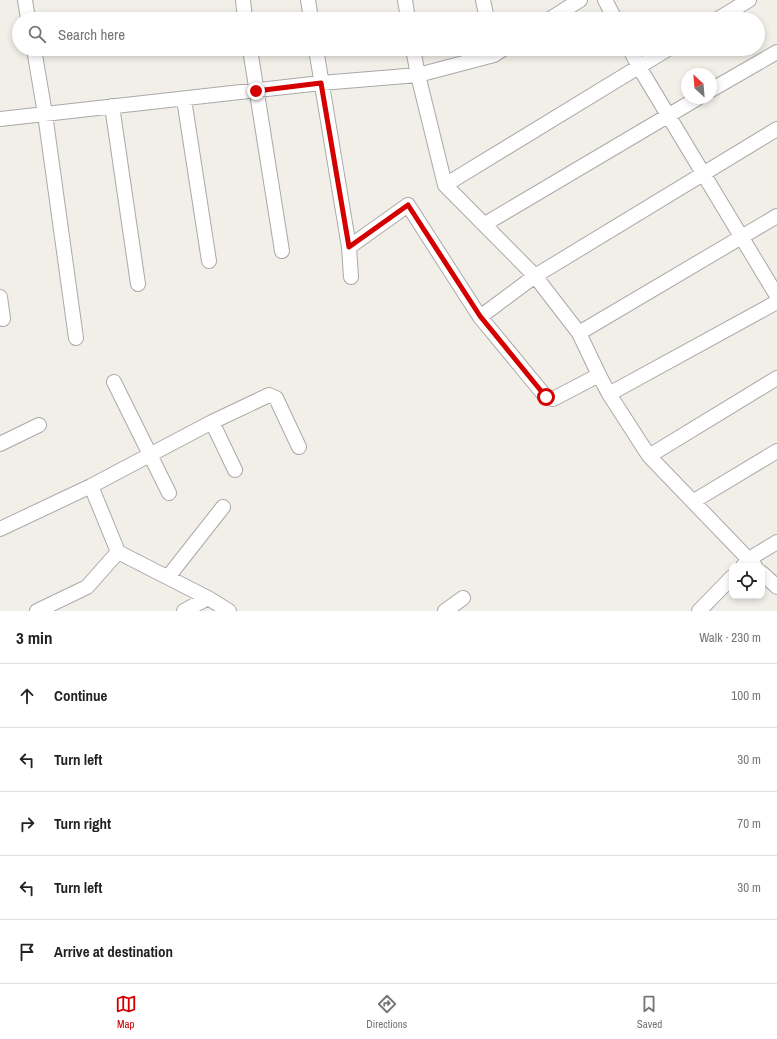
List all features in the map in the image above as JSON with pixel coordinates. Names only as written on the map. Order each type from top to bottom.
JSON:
[{"type":"street","points":[[25,0],[27,12]]},
{"type":"street","points":[[243,0],[244,12]]},
{"type":"street","points":[[308,0],[310,12]]},
{"type":"street","points":[[405,0],[407,12]]},
{"type":"street","points":[[483,0],[486,12]]},
{"type":"street","points":[[561,12],[580,0]]},
{"type":"street","points":[[605,0],[611,12]]},
{"type":"street","points":[[729,12],[749,0]]},
{"type":"street","points":[[717,87],[777,52]]},
{"type":"street","points":[[35,56],[45,114],[76,338]]},
{"type":"street","points":[[251,56],[282,251]]},
{"type":"street","points":[[317,56],[349,247],[351,277]]},
{"type":"street","points":[[414,56],[445,185],[535,276],[579,333],[609,394],[648,456],[694,501],[748,563]]},
{"type":"street","points":[[0,118],[321,83],[418,75],[481,56]]},
{"type":"street","points":[[634,56],[777,296]]},
{"type":"street","points":[[445,185],[657,56]]},
{"type":"street","points":[[184,99],[209,261]]},
{"type":"street","points":[[485,224],[687,104]]},
{"type":"street","points":[[112,106],[138,284]]},
{"type":"street","points":[[480,316],[535,276],[777,129]]},
{"type":"street","points":[[349,247],[408,205],[480,316],[546,397],[553,399],[599,375]]},
{"type":"street","points":[[579,333],[777,216]]},
{"type":"street","points":[[0,297],[3,319]]},
{"type":"street","points":[[609,394],[777,302]]},
{"type":"street","points":[[648,456],[777,378]]},
{"type":"street","points":[[114,382],[169,493]]},
{"type":"street","points":[[0,529],[91,486],[212,422],[269,395],[276,398],[299,448]]},
{"type":"street","points":[[212,422],[235,470]]},
{"type":"street","points":[[0,444],[38,425]]},
{"type":"street","points":[[694,501],[777,451]]},
{"type":"street","points":[[91,486],[118,552],[208,598],[229,611]]},
{"type":"street","points":[[168,577],[222,507]]},
{"type":"street","points":[[750,563],[777,542]]},
{"type":"street","points":[[37,611],[87,587],[118,552]]},
{"type":"street","points":[[765,576],[777,588]]},
{"type":"street","points":[[700,611],[729,580]]},
{"type":"street","points":[[184,611],[208,598]]},
{"type":"street","points":[[445,611],[463,598]]},
{"type":"route","points":[[256,91],[321,83],[349,247],[408,205],[480,316],[546,397]]}]
